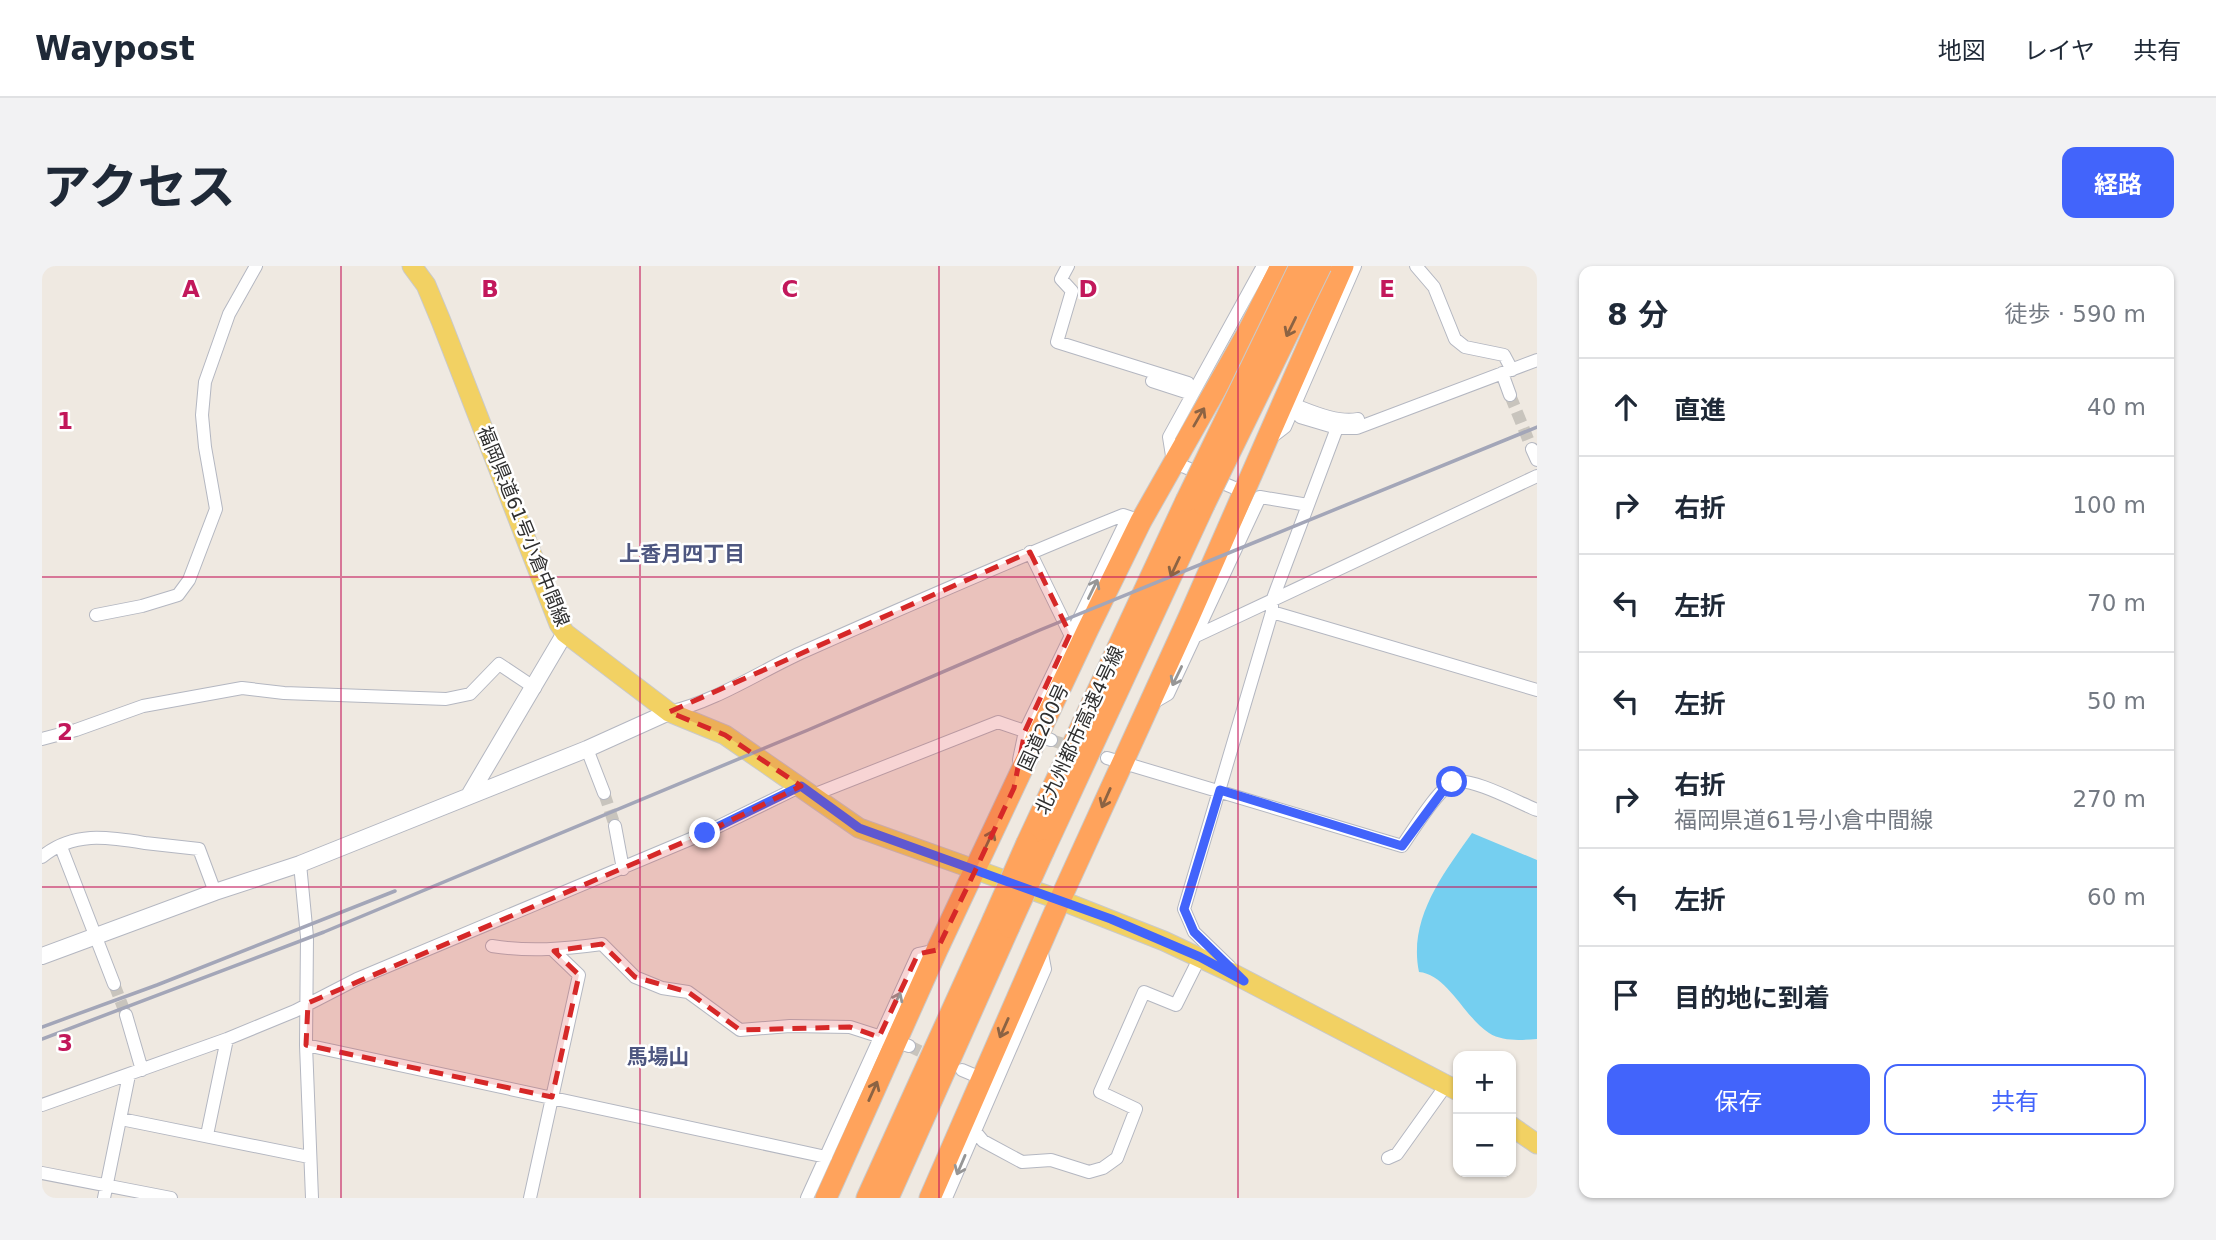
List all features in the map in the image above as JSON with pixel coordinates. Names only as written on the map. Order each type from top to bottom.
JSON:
[{"type":"highway","name":"国道200号","points":[[825,1198],[1135,519],[1173,462],[1247,334],[1281,266]]},
{"type":"highway","name":"北九州都市高速4号線","points":[[867,1198],[1001,923],[1195,503],[1300,266]]},
{"type":"highway","name":"北九州都市高速4号線","points":[[1195,503],[1321,266]]},
{"type":"highway","points":[[930,1198],[969,1125],[980,1078],[1060,900],[1115,760],[1148,707],[1252,495],[1264,443],[1343,266]]},
{"type":"highway","name":"北九州都市高速4号線","points":[[888,1198],[937,1086],[1001,923]]},
{"type":"highway","points":[[897,1198],[937,1086]]},
{"type":"main road","name":"福岡県道61号小倉中間線","points":[[412,266],[426,285],[559,624],[565,633],[669,712],[725,735],[859,828],[1060,900],[1200,957],[1453,1088]]},
{"type":"main road","points":[[1516,1129],[1537,1144]]},
{"type":"street","points":[[96,615],[142,606],[178,595],[199,560],[216,509],[202,415],[205,382],[229,314],[256,266]]},
{"type":"street","points":[[1068,266],[1061,279],[1072,291],[1057,342],[1193,386]]},
{"type":"street","points":[[1263,266],[1193,386],[1169,437],[1173,462],[1252,495],[1308,505]]},
{"type":"street","points":[[1264,443],[1285,427],[1356,266]]},
{"type":"street","points":[[1416,266],[1434,287],[1455,339],[1465,347],[1504,355],[1510,394]]},
{"type":"street","points":[[1300,417],[1337,428],[1357,428],[1537,360]]},
{"type":"street","points":[[1294,405],[1321,415],[1351,420],[1407,409]]},
{"type":"street","points":[[1244,981],[1194,932],[1184,909],[1272,606],[1337,428]]},
{"type":"street","points":[[1196,636],[1272,606],[1537,476]]},
{"type":"street","points":[[1148,707],[1168,694],[1196,636],[1252,495]]},
{"type":"street","points":[[42,956],[299,864],[587,748],[669,712],[690,707],[784,661],[1030,552],[1123,516],[1135,519],[1070,634],[1038,736],[998,722],[807,791],[357,979],[295,1011],[227,1039],[42,1105]]},
{"type":"street","points":[[1030,552],[1070,634]]},
{"type":"street","points":[[1272,606],[1537,690]]},
{"type":"street","points":[[470,794],[565,633]]},
{"type":"street","points":[[42,739],[143,706],[242,688],[446,699],[470,694],[499,664],[534,688]]},
{"type":"street","points":[[587,748],[604,793]]},
{"type":"street","points":[[1115,760],[1402,846],[1452,782],[1467,781],[1537,810]]},
{"type":"street","points":[[615,826],[623,869]]},
{"type":"street","points":[[42,857],[74,839],[112,837],[199,849],[215,892]]},
{"type":"street","points":[[61,847],[114,984]]},
{"type":"street","points":[[299,864],[307,937],[306,1045],[312,1198]]},
{"type":"street","points":[[492,946],[523,951],[554,951],[602,944],[635,977],[662,988],[688,992],[740,1030],[790,1026],[850,1027],[895,1041],[826,1157],[807,1198]]},
{"type":"street","points":[[530,1198],[579,975],[554,951]]},
{"type":"street","points":[[969,1125],[983,1141],[1022,1161],[1051,1160],[1089,1172],[1103,1168],[1117,1158],[1136,1109],[1100,1092],[1144,992],[1176,1005],[1200,957]]},
{"type":"street","points":[[126,1015],[142,1070]]},
{"type":"street","points":[[207,1135],[227,1039]]},
{"type":"street","points":[[306,1045],[826,1157]]},
{"type":"street","points":[[105,1192],[129,1075]]},
{"type":"street","points":[[1388,1158],[1397,1154],[1453,1088]]},
{"type":"street","points":[[121,1119],[309,1157]]},
{"type":"street","points":[[946,1198],[969,1125]]},
{"type":"street","points":[[42,1173],[105,1192],[171,1198]]},
{"type":"highlighted area","points":[[1030,552],[1070,634],[1025,731],[1014,788],[975,871],[937,950],[918,954],[879,1037],[850,1027],[740,1030],[688,992],[635,977],[602,944],[554,951],[579,975],[552,1097],[306,1045],[308,1003],[705,833],[801,786],[725,735],[669,712]]},
{"type":"water","points":[[1472,833],[1537,860],[1537,1039],[1519,1040],[1494,1036],[1480,1026],[1438,980],[1419,972],[1417,952],[1423,916],[1440,881]]},
{"type":"tunnel","points":[[1510,395],[1532,449]]},
{"type":"tunnel","points":[[1051,740],[1107,758]]},
{"type":"tunnel","points":[[604,793],[615,826]]},
{"type":"tunnel","points":[[114,984],[126,1015]]},
{"type":"tunnel","points":[[909,1046],[936,1059]]},
{"type":"railway","points":[[42,1039],[324,932],[1040,630],[1537,427]]},
{"type":"railway","points":[[42,1027],[157,985],[395,891]]},
{"type":"district","name":"上香月四丁目","points":[[682,554]]},
{"type":"district","name":"馬場山","points":[[658,1057]]},
{"type":"route","points":[[705,833],[801,786],[859,828],[1111,919],[1200,957],[1244,981],[1194,932],[1184,909],[1220,790],[1402,846],[1452,782]]}]
